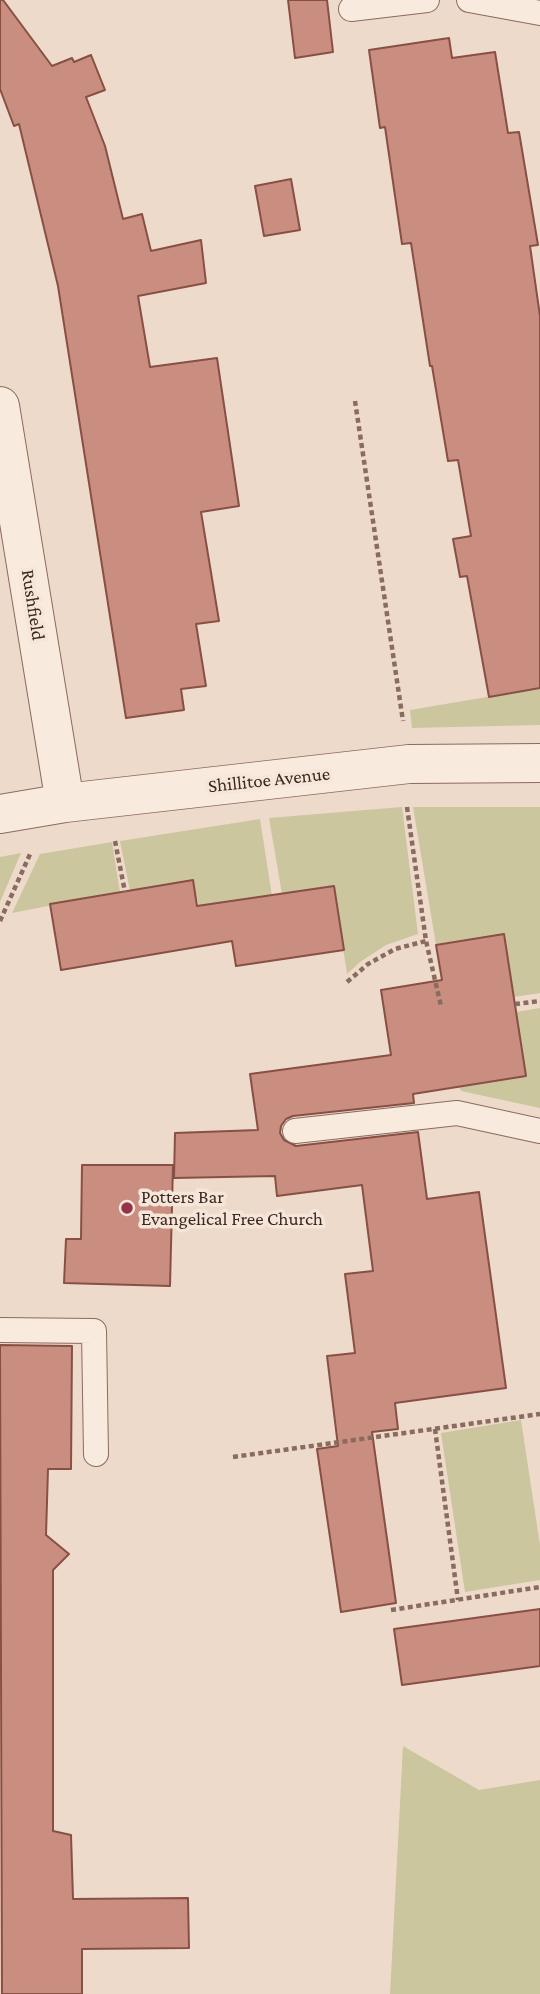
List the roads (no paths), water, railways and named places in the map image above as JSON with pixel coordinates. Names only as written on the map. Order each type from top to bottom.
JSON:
[{"type":"street","name":"Rushfield","points":[[0,406],[58,805]]},
{"type":"street","name":"Shillitoe Avenue","points":[[0,814],[405,764],[540,763]]},
{"type":"lane","points":[[351,9],[427,0]]},
{"type":"lane","points":[[469,0],[540,13]]},
{"type":"lane","points":[[295,1131],[457,1113],[540,1131]]},
{"type":"lane","points":[[0,1330],[94,1331],[96,1454]]},
{"type":"place","name":"Potters Bar Evangelical Free Church","points":[[127,1208]]}]
